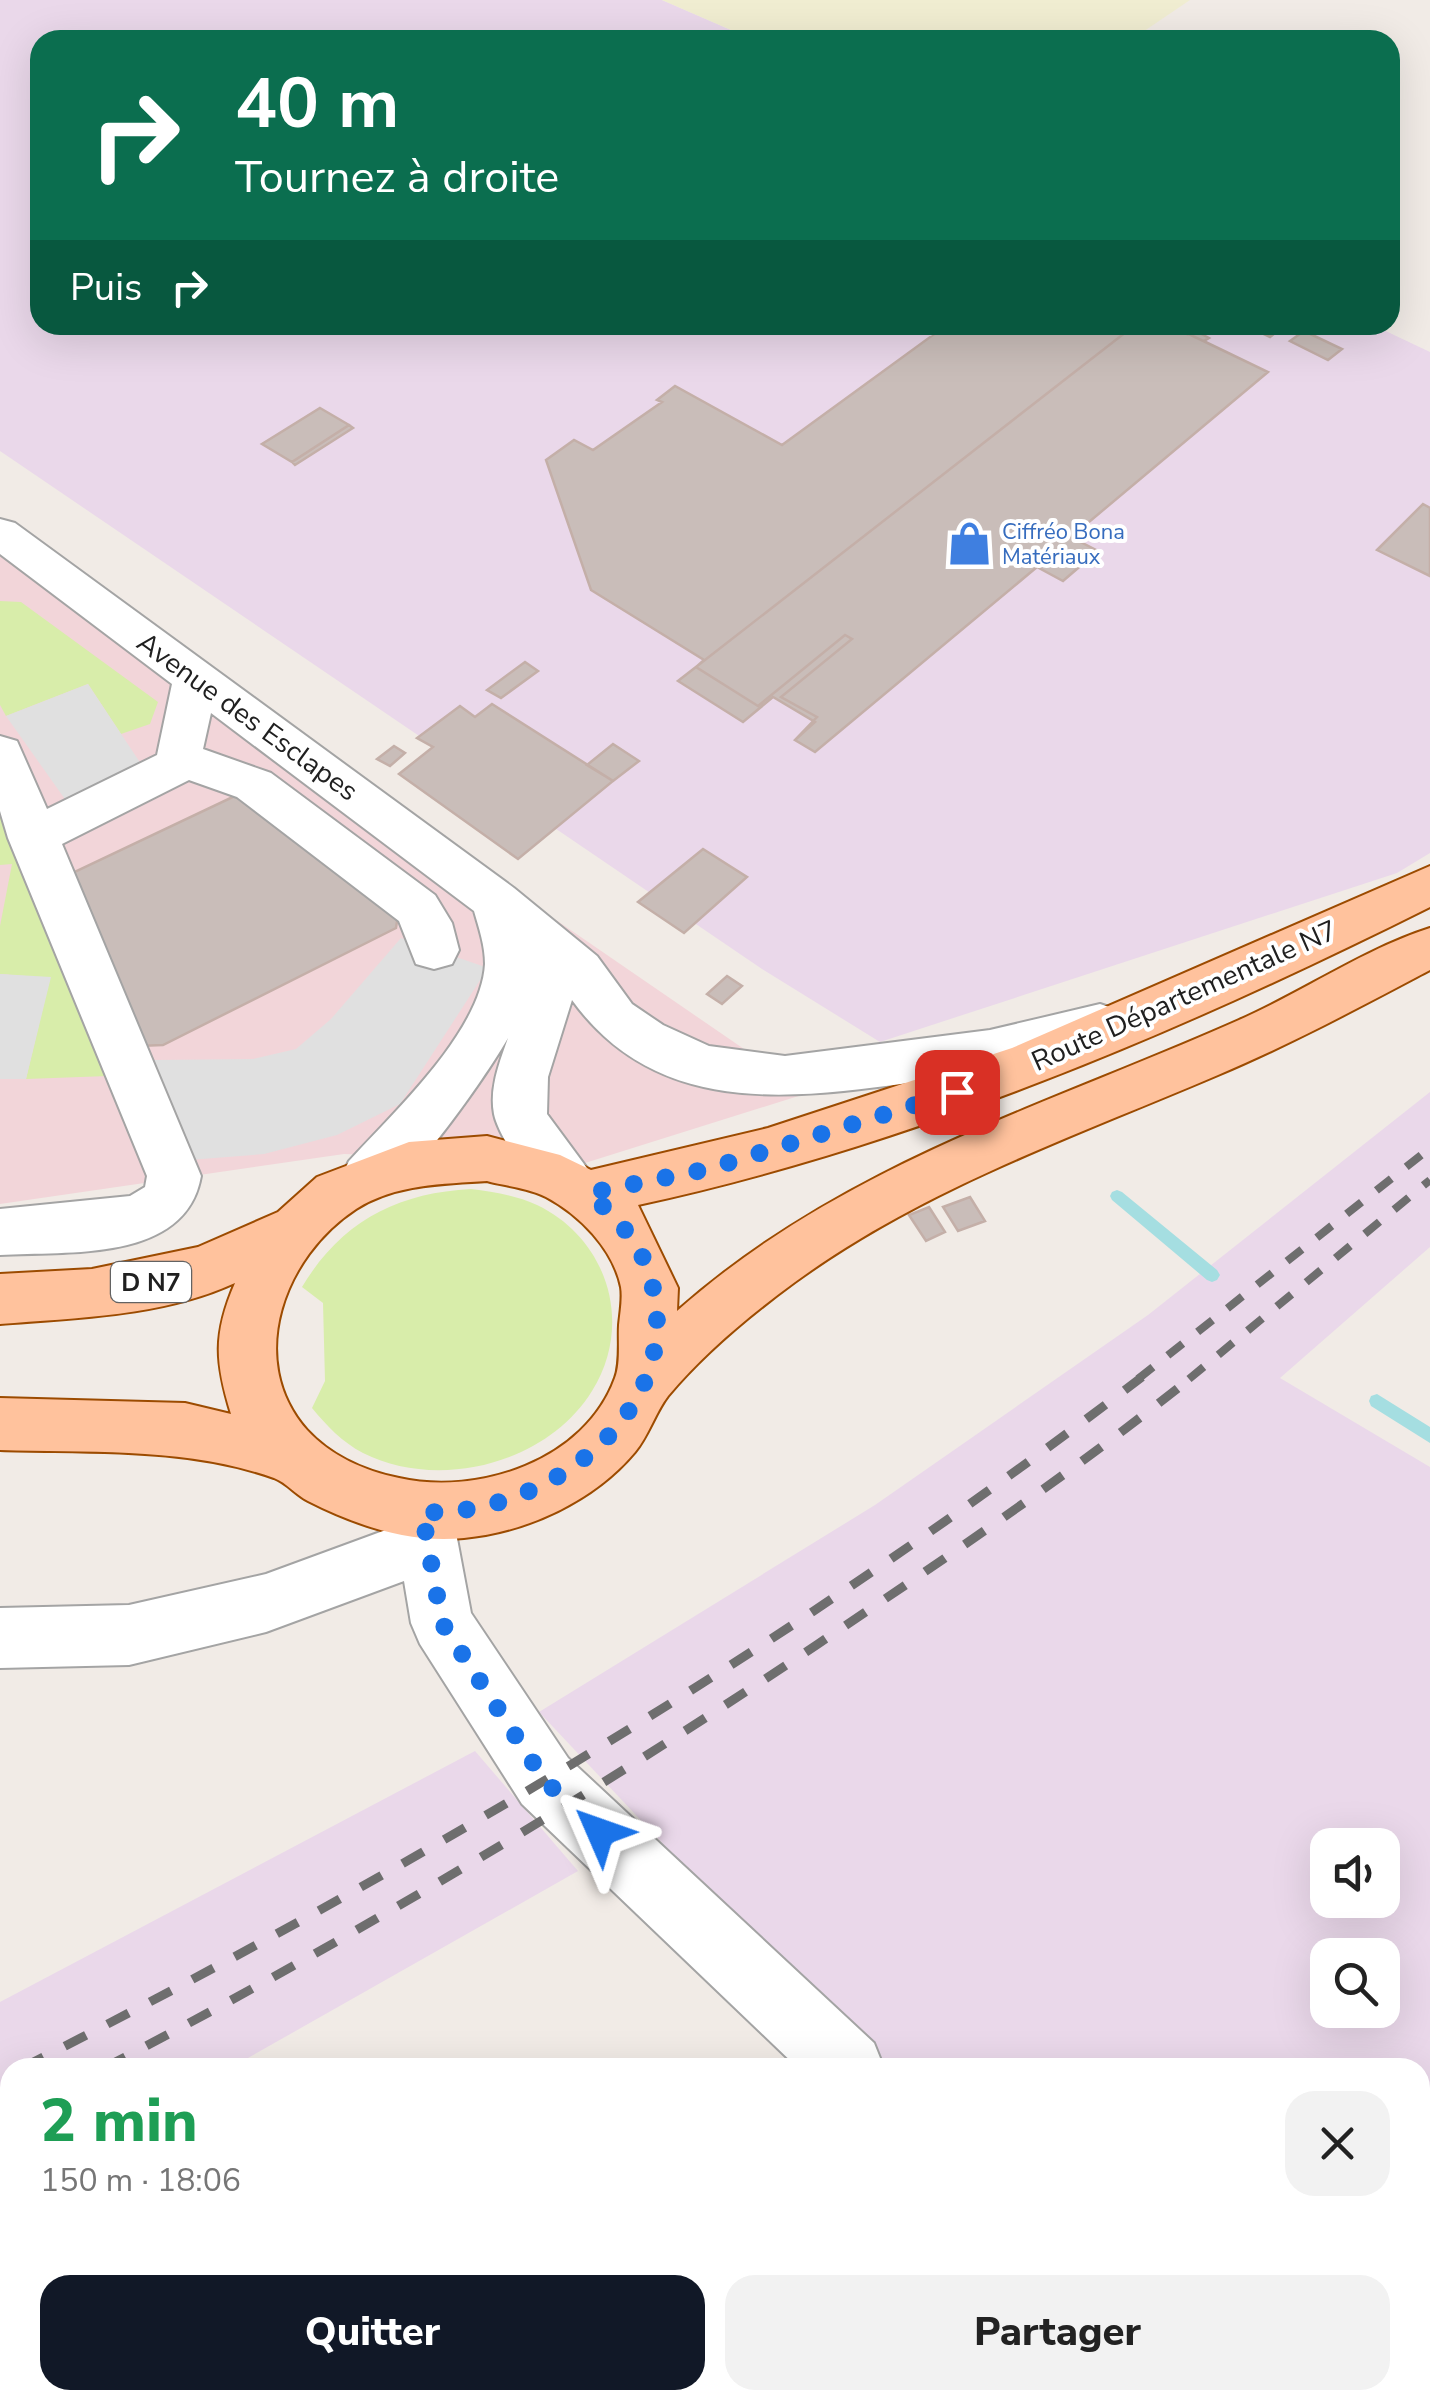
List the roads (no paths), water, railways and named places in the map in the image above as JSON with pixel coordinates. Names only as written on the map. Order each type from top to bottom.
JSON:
[{"type":"main road","name":"Route Départementale N7","points":[[578,1186],[708,1169],[957,1092],[1176,1005],[1430,884]]},
{"type":"main road","points":[[645,1381],[776,1264],[911,1182],[1262,1033],[1430,947]]},
{"type":"main road","points":[[0,1424],[185,1430],[289,1455],[329,1482],[425,1528],[446,1513],[511,1501],[569,1473],[615,1431],[645,1381],[656,1338],[654,1296],[642,1256],[620,1222],[578,1186],[510,1160],[457,1156],[412,1162],[368,1177],[327,1200],[293,1230],[264,1272],[248,1318],[246,1367],[260,1413],[289,1455]]},
{"type":"main road","name":"D N7","points":[[0,1298],[92,1293],[206,1270],[293,1230]]},
{"type":"street","name":"Avenue des Esclapes","points":[[0,533],[496,901],[579,970],[614,1018],[645,1040],[699,1065],[741,1074],[785,1077],[990,1050],[1176,1005]]},
{"type":"street","points":[[0,586],[50,570]]},
{"type":"street","points":[[196,680],[180,753],[186,761],[254,785],[417,908],[428,923],[434,950]]},
{"type":"street","points":[[0,753],[174,1176],[172,1193],[161,1207],[104,1224],[0,1232]]},
{"type":"street","points":[[32,838],[186,761]]},
{"type":"street","points":[[368,1177],[432,1106],[478,1043],[507,984],[509,948],[496,901]]},
{"type":"street","points":[[544,943],[550,978],[541,1026],[520,1089],[520,1110],[526,1130],[578,1186]]},
{"type":"street","points":[[0,1638],[129,1635],[266,1604],[425,1528],[442,1623],[545,1781],[838,2058]]},
{"type":"waterway","points":[[1117,1196],[1212,1275]]},
{"type":"waterway","points":[[1377,1401],[1430,1436]]},
{"type":"railway","points":[[1138,1379],[1430,1148]]},
{"type":"railway","points":[[1189,1379],[1430,1180]]},
{"type":"railway","points":[[41,2058],[313,1914],[598,1748],[874,1570],[1142,1377]]},
{"type":"railway","points":[[123,2058],[377,1918],[644,1757],[961,1547],[1192,1377]]},
{"type":"place","name":"Ciffréo Bona Matériaux","points":[[969,544]]}]
